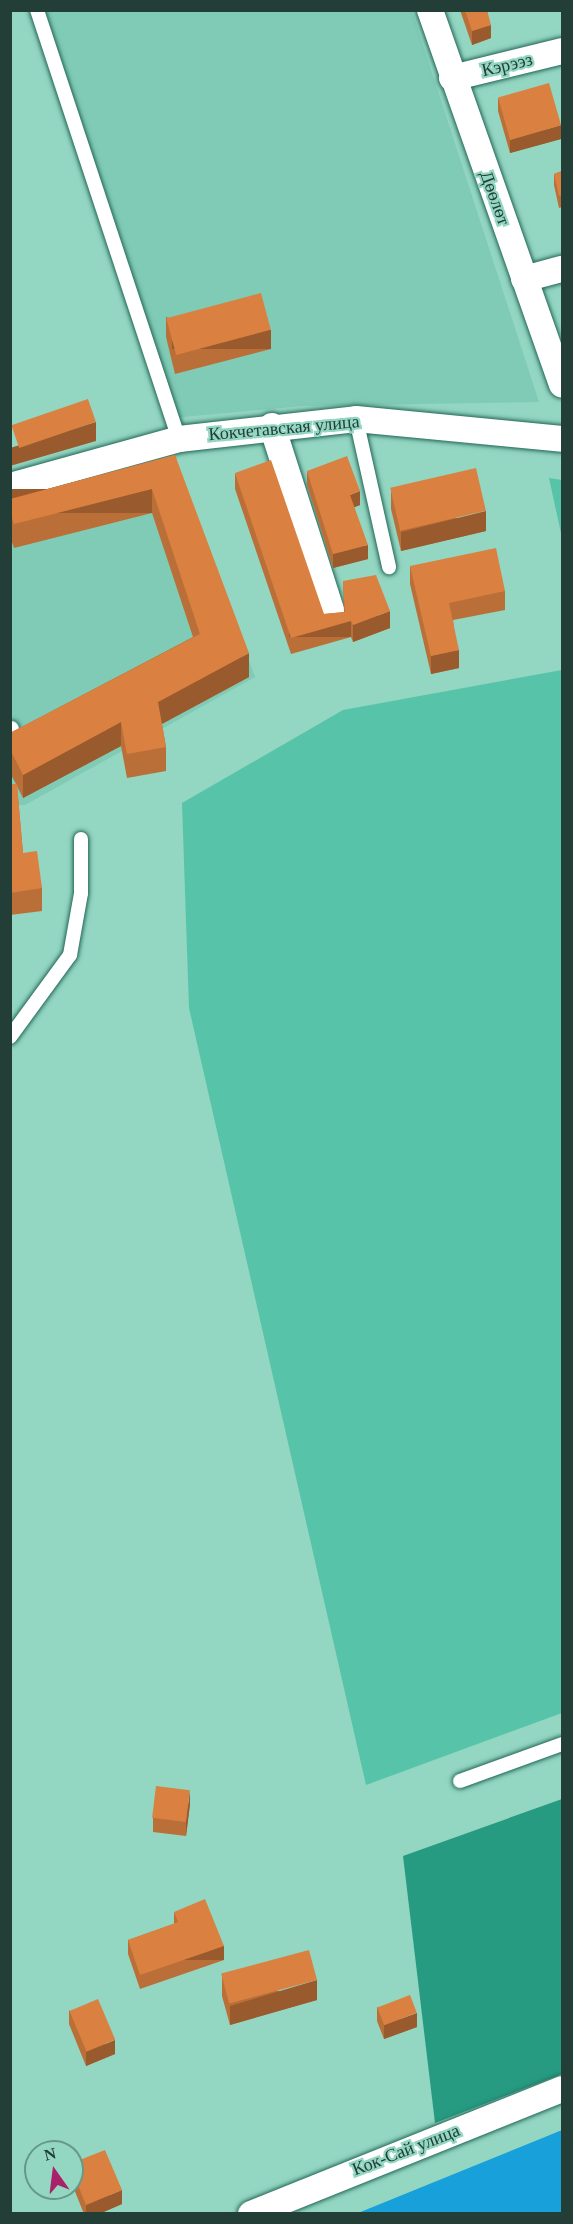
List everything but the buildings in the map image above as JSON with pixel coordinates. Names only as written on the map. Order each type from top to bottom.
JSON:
[{"type":"street","name":"Дөөлөт","points":[[430,10],[452,78],[562,384]]},
{"type":"street","name":"Кэрээз","points":[[452,78],[562,51]]},
{"type":"street","points":[[524,279],[562,269]]},
{"type":"street","name":"Кокчетавская улица","points":[[10,486],[179,439],[272,426],[356,419],[562,440]]},
{"type":"street","points":[[272,426],[334,619]]},
{"type":"street","name":"Кок-Сай улица","points":[[251,2214],[562,2089]]},
{"type":"lane","points":[[37,10],[179,439]]},
{"type":"lane","points":[[356,419],[389,567]]},
{"type":"lane","points":[[10,1037],[70,955],[81,893],[81,839]]},
{"type":"lane","points":[[460,1781],[562,1744]]},
{"type":"shaded area","points":[[41,11],[412,11],[539,402],[302,406],[172,418]]},
{"type":"shaded area","points":[[178,470],[255,677],[25,805],[11,805],[11,515]]},
{"type":"shaded area","points":[[549,478],[562,480],[562,538]]},
{"type":"shaded area","points":[[562,670],[562,1713],[366,1785],[189,1008],[182,803],[343,710]]},
{"type":"shaded area","points":[[562,1799],[562,2074],[435,2123],[403,1856]]},
{"type":"water","points":[[562,2130],[562,2213],[358,2213],[545,2137]]}]
